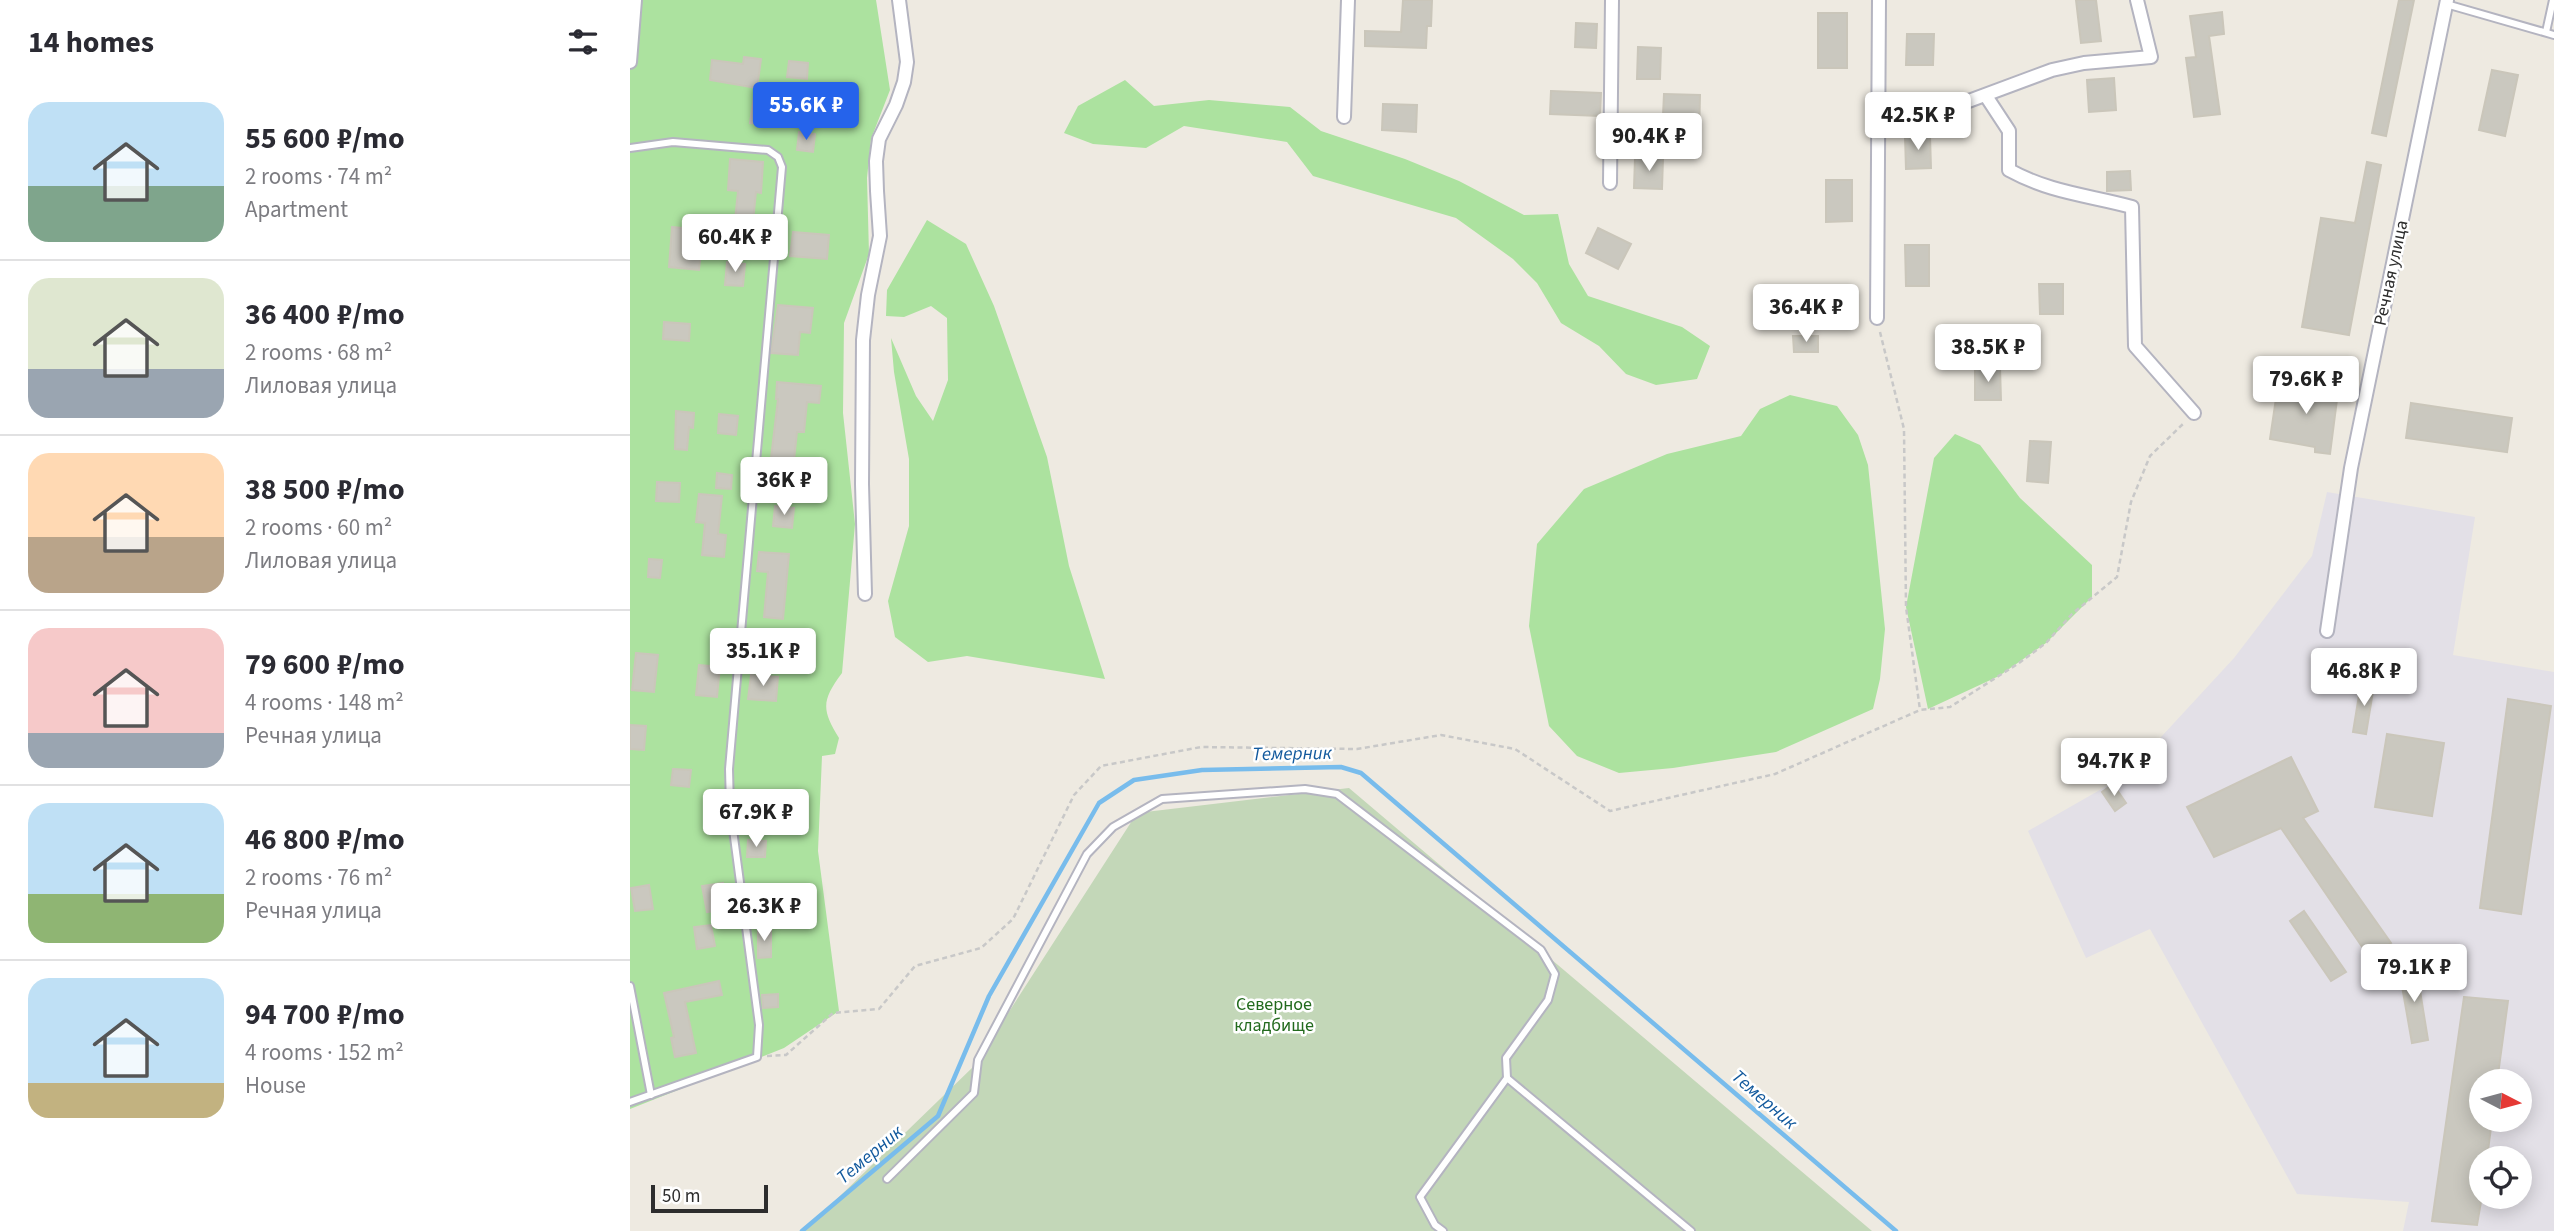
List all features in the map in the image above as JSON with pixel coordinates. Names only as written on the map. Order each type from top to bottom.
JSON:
[{"type":"street","points":[[630,62],[635,0]]},
{"type":"street","points":[[865,594],[862,484],[863,340],[868,295],[880,236],[876,171],[879,139],[900,93],[907,62],[899,0]]},
{"type":"street","points":[[1344,117],[1348,0]]},
{"type":"street","points":[[1610,183],[1612,0]]},
{"type":"street","points":[[1877,318],[1880,0]]},
{"type":"street","points":[[1878,119],[1931,116],[2052,70],[2084,63],[2151,57],[2137,0]]},
{"type":"street","name":"Речная улица","points":[[2327,631],[2351,468],[2447,2]]},
{"type":"street","points":[[1986,96],[2009,131],[2009,170],[2033,183],[2072,195],[2132,207],[2135,346],[2194,413]]},
{"type":"lane","points":[[2546,32],[2553,0]]},
{"type":"lane","points":[[2447,2],[2554,34]]},
{"type":"lane","points":[[630,148],[673,142],[768,150],[778,157],[782,167],[729,769],[730,807],[758,1025],[757,1057],[630,1102]]},
{"type":"lane","points":[[887,1179],[974,1093],[978,1060],[1087,854],[1112,827],[1162,799],[1305,789],[1338,794],[1541,950],[1555,974],[1548,1000],[1506,1058],[1507,1078],[1420,1196],[1435,1225],[1443,1231]]},
{"type":"lane","points":[[630,986],[651,1095]]},
{"type":"lane","points":[[1507,1078],[1691,1231]]},
{"type":"path","points":[[1877,318],[1904,429],[1906,607],[1920,710]]},
{"type":"path","points":[[757,1057],[786,1055],[833,1013],[879,1009],[915,966],[981,948],[1013,919],[1074,794],[1101,766],[1201,747],[1357,749],[1441,735],[1515,749],[1610,811],[1775,774],[1920,710],[1950,707],[2046,643],[2072,614],[2118,577],[2130,502],[2150,456],[2194,413]]},
{"type":"shaded area","points":[[2327,492],[2475,517],[2453,655],[2554,672],[2554,1231],[2403,1231],[2409,1202],[2297,1194],[2150,929],[2086,958],[2028,831],[2126,775],[2234,658],[2312,556]]},
{"type":"green space","points":[[630,0],[876,0],[890,90],[871,139],[867,178],[869,254],[844,323],[843,413],[855,524],[842,673],[831,690],[826,705],[829,719],[839,738],[835,754],[822,756],[818,851],[839,1011],[784,1048],[630,1109]]},
{"type":"green space","points":[[1125,80],[1154,106],[1209,100],[1290,107],[1321,131],[1405,159],[1459,181],[1524,215],[1558,214],[1569,264],[1588,296],[1682,327],[1710,346],[1697,379],[1656,385],[1626,374],[1599,346],[1561,323],[1537,283],[1513,259],[1456,218],[1313,176],[1287,142],[1184,126],[1146,148],[1093,144],[1064,133],[1078,106]]},
{"type":"green space","points":[[927,220],[966,244],[994,306],[1047,457],[1069,566],[1105,679],[967,656],[928,662],[895,637],[888,601],[909,526],[909,459],[891,338],[916,396],[933,421],[948,380],[947,318],[931,306],[904,317],[886,316],[887,290]]},
{"type":"green space","points":[[1790,395],[1837,406],[1858,435],[1868,465],[1885,629],[1880,679],[1873,709],[1776,752],[1673,768],[1619,773],[1577,756],[1549,726],[1529,626],[1537,544],[1584,489],[1667,454],[1741,436],[1760,409]]},
{"type":"green space","points":[[1955,434],[1980,445],[2020,498],[2092,565],[2092,597],[2046,643],[1999,676],[1928,709],[1906,607],[1934,458]]},
{"type":"green space","name":"Северное кладбище","points":[[1349,788],[1872,1231],[804,1231],[974,1066],[1137,813]]},
{"type":"building","points":[[1403,0],[1432,0],[1431,26],[1427,26],[1426,48],[1365,46],[1365,31],[1401,32]]},
{"type":"building","points":[[2076,0],[2096,0],[2101,41],[2081,43]]},
{"type":"building","points":[[2399,0],[2414,0],[2386,136],[2372,133]]},
{"type":"building","points":[[2222,12],[2224,34],[2209,36],[2220,114],[2194,117],[2186,58],[2196,57],[2190,16]]},
{"type":"building","points":[[1818,13],[1847,13],[1847,68],[1818,68]]},
{"type":"building","points":[[1576,23],[1597,24],[1596,48],[1575,47]]},
{"type":"building","points":[[1907,34],[1934,34],[1933,65],[1906,65]]},
{"type":"building","points":[[1638,47],[1661,48],[1660,79],[1637,79]]},
{"type":"building","points":[[744,57],[761,59],[757,88],[710,80],[712,60],[743,64]]},
{"type":"building","points":[[789,61],[808,63],[807,79],[787,77]]},
{"type":"building","points":[[2492,70],[2518,75],[2505,136],[2479,130]]},
{"type":"building","points":[[2114,78],[2116,110],[2089,112],[2087,80]]},
{"type":"building","points":[[1551,91],[1601,93],[1600,116],[1550,114]]},
{"type":"building","points":[[1664,94],[1700,95],[1699,138],[1662,137]]},
{"type":"building","points":[[754,96],[771,99],[768,125],[750,123]]},
{"type":"building","points":[[1383,104],[1417,105],[1416,132],[1382,130]]},
{"type":"building","points":[[799,132],[815,134],[813,152],[797,150]]},
{"type":"building","points":[[1905,136],[1930,136],[1931,168],[1906,169]]},
{"type":"building","points":[[1635,158],[1663,158],[1662,189],[1634,188]]},
{"type":"building","points":[[730,159],[763,162],[761,193],[756,192],[753,221],[735,220],[738,191],[728,190]]},
{"type":"building","points":[[2367,162],[2381,165],[2349,335],[2302,327],[2321,218],[2355,223]]},
{"type":"building","points":[[2130,171],[2131,190],[2107,191],[2107,172]]},
{"type":"building","points":[[1826,180],[1852,180],[1852,221],[1826,222]]},
{"type":"building","points":[[672,227],[703,230],[699,270],[669,267]]},
{"type":"building","points":[[1598,228],[1631,244],[1618,269],[1586,253]]},
{"type":"building","points":[[793,232],[829,235],[827,259],[790,256]]},
{"type":"building","points":[[1905,245],[1929,245],[1929,286],[1906,286]]},
{"type":"building","points":[[727,262],[745,264],[743,286],[725,285]]},
{"type":"building","points":[[2039,284],[2063,284],[2063,314],[2040,314]]},
{"type":"building","points":[[1826,293],[1853,293],[1854,321],[1827,321]]},
{"type":"building","points":[[778,305],[813,308],[810,333],[800,332],[798,355],[771,353]]},
{"type":"building","points":[[664,322],[690,324],[689,341],[663,339]]},
{"type":"building","points":[[1793,336],[1818,336],[1818,352],[1794,352]]},
{"type":"building","points":[[1975,367],[2000,367],[2001,400],[1975,400]]},
{"type":"building","points":[[777,382],[821,386],[819,403],[807,402],[804,432],[797,432],[794,460],[771,458],[778,399]]},
{"type":"building","points":[[2323,382],[2339,384],[2330,454],[2315,452],[2315,447],[2270,439],[2278,385],[2322,392]]},
{"type":"building","points":[[2411,403],[2512,418],[2507,452],[2406,438]]},
{"type":"building","points":[[676,411],[694,413],[693,428],[689,427],[687,450],[675,449]]},
{"type":"building","points":[[719,414],[738,416],[736,435],[718,433]]},
{"type":"building","points":[[2030,441],[2051,442],[2048,483],[2027,481]]},
{"type":"building","points":[[717,473],[732,475],[731,489],[716,488]]},
{"type":"building","points":[[657,482],[680,483],[679,502],[656,501]]},
{"type":"building","points":[[699,494],[722,496],[718,534],[726,535],[724,557],[702,555],[705,523],[696,522]]},
{"type":"building","points":[[775,506],[794,508],[792,528],[773,526]]},
{"type":"building","points":[[759,552],[789,554],[783,619],[764,617],[768,572],[757,571]]},
{"type":"building","points":[[649,559],[662,560],[660,578],[648,577]]},
{"type":"building","points":[[636,653],[658,655],[654,692],[632,690]]},
{"type":"building","points":[[699,665],[720,667],[717,697],[696,695]]},
{"type":"building","points":[[751,675],[778,677],[776,701],[748,699]]},
{"type":"building","points":[[2361,683],[2374,685],[2366,734],[2353,732]]},
{"type":"building","points":[[2508,699],[2551,706],[2521,914],[2480,908]]},
{"type":"building","points":[[630,725],[646,726],[644,750],[630,749]]},
{"type":"building","points":[[2387,734],[2444,743],[2432,816],[2375,807]]},
{"type":"building","points":[[2291,757],[2318,811],[2303,818],[2391,943],[2369,957],[2281,828],[2214,857],[2187,807]]},
{"type":"building","points":[[673,769],[691,770],[689,787],[671,785]]},
{"type":"building","points":[[2113,784],[2126,803],[2115,811],[2102,792]]},
{"type":"building","points":[[737,791],[759,793],[755,827],[741,825],[742,809],[736,808]]},
{"type":"building","points":[[748,840],[766,841],[765,857],[747,857]]},
{"type":"building","points":[[723,883],[727,909],[707,912],[702,886]]},
{"type":"building","points":[[782,884],[783,896],[756,898],[755,885]]},
{"type":"building","points":[[649,885],[653,909],[635,911],[631,888]]},
{"type":"building","points":[[2304,911],[2346,972],[2331,981],[2290,921]]},
{"type":"building","points":[[711,925],[715,946],[697,949],[694,927]]},
{"type":"building","points":[[758,929],[771,929],[771,957],[758,958]]},
{"type":"building","points":[[2416,966],[2428,1040],[2412,1043],[2399,969]]},
{"type":"building","points":[[719,981],[722,995],[685,1002],[696,1053],[675,1057],[671,1038],[674,1037],[664,993]]},
{"type":"building","points":[[778,994],[778,1007],[763,1008],[762,995]]},
{"type":"building","points":[[2464,997],[2508,1001],[2499,1069],[2469,1069],[2469,1132],[2490,1132],[2489,1146],[2469,1146],[2469,1209],[2480,1209],[2477,1225],[2432,1221]]},
{"type":"waterway","name":"Темерник","points":[[802,1231],[938,1116],[989,996],[1099,803],[1134,780],[1202,770],[1341,767],[1361,773],[1896,1231]]}]
